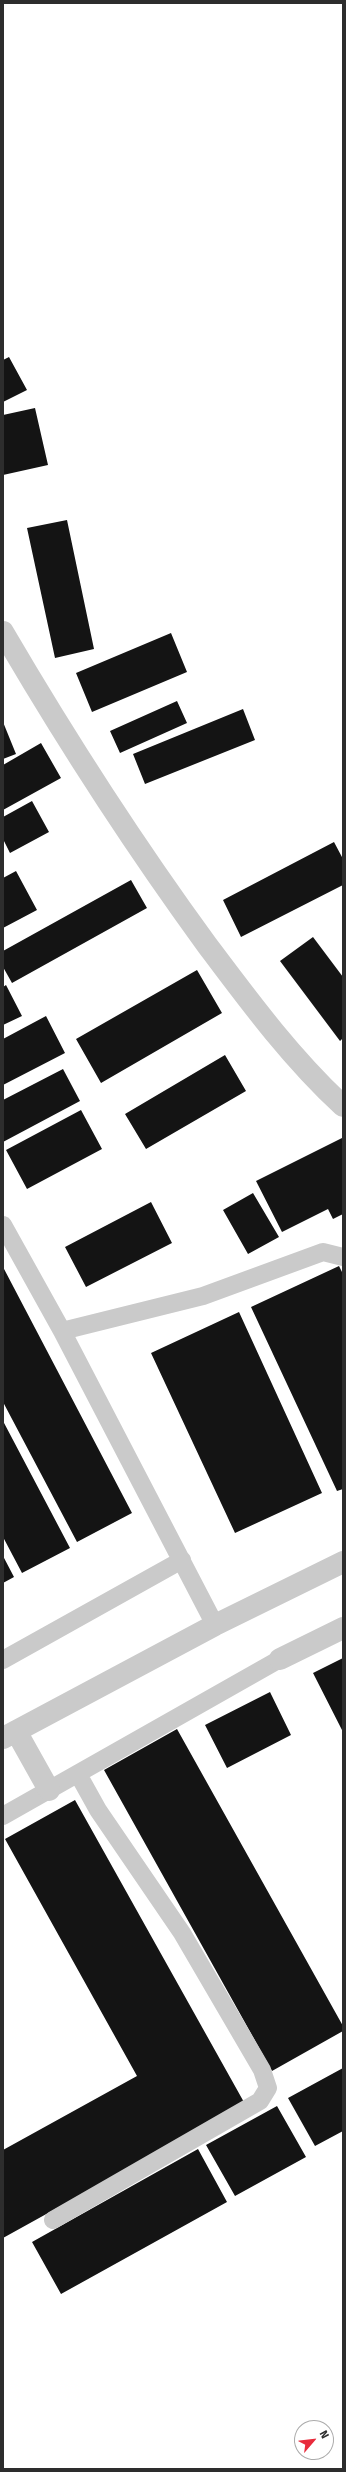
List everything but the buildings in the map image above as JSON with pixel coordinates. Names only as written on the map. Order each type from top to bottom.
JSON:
[{"type":"street","points":[[3,632],[148,864],[258,1013],[318,1083],[343,1106]]},
{"type":"street","points":[[46,1786],[14,1738],[216,1625],[343,1562]]},
{"type":"street","points":[[280,1659],[343,1628]]},
{"type":"lane","points":[[3,1225],[62,1331],[216,1625]]},
{"type":"lane","points":[[62,1331],[203,1296],[323,1252],[343,1257]]},
{"type":"lane","points":[[3,1660],[182,1560]]},
{"type":"lane","points":[[3,1816],[46,1786],[78,1774],[280,1659]]},
{"type":"lane","points":[[53,2220],[260,2101],[268,2088],[262,2070],[182,1933],[98,1810],[78,1774]]}]
